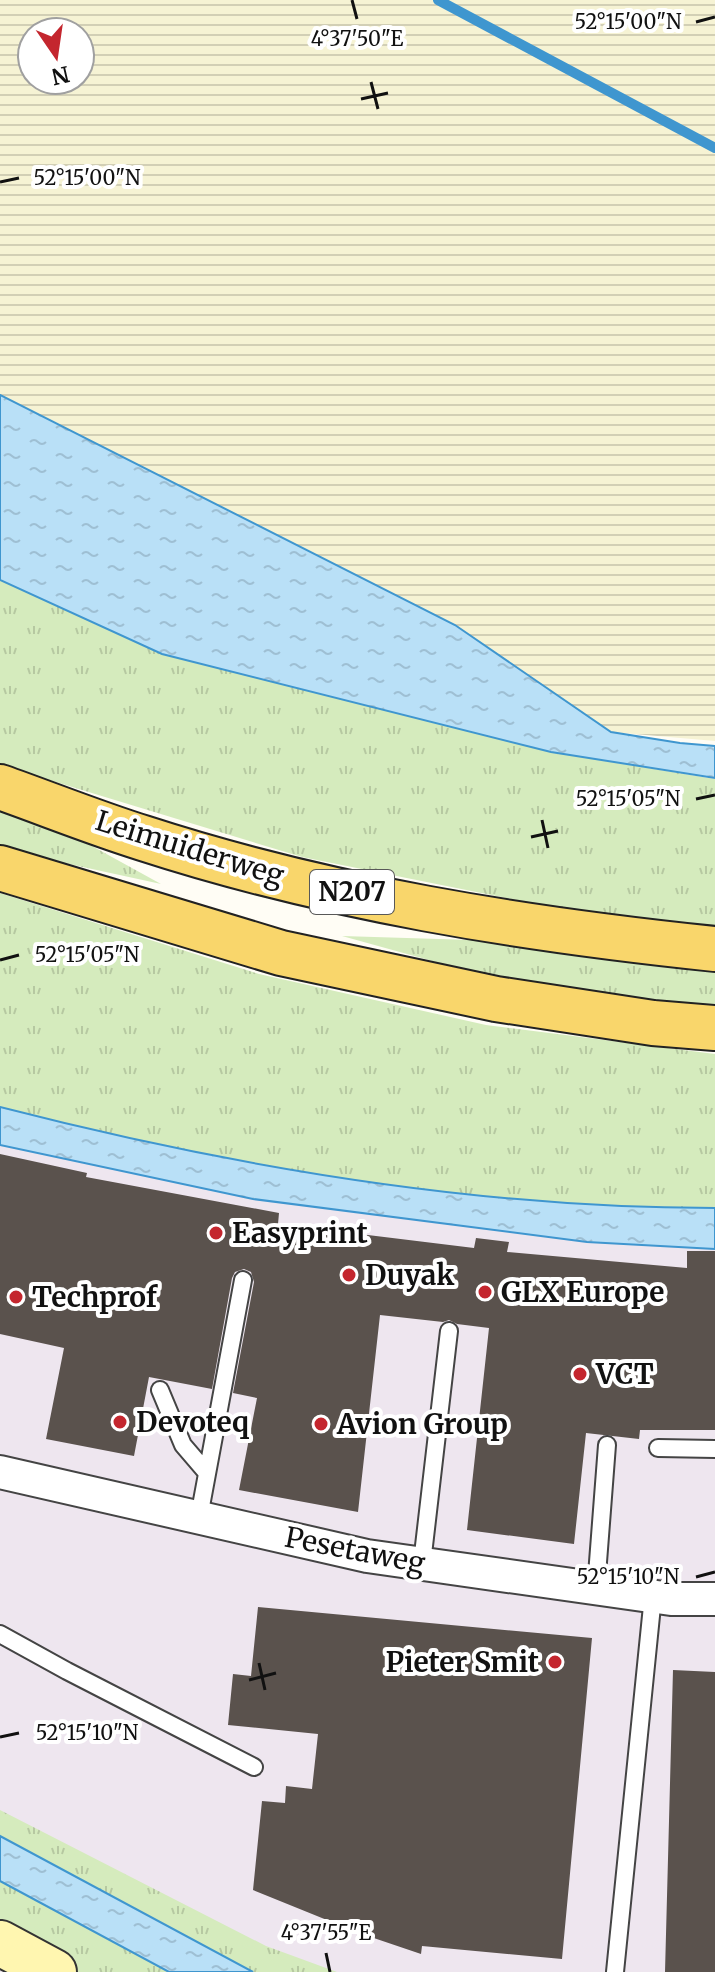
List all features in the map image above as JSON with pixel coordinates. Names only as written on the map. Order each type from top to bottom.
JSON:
[{"type":"main road","name":"Leimuiderweg","points":[[0,787],[144,839],[313,884],[446,913],[606,938],[715,949]]},
{"type":"main road","points":[[0,868],[281,953],[496,999],[653,1023],[715,1028]]},
{"type":"main road","points":[[0,1943],[54,1972]]},
{"type":"street","name":"Pesetaweg","points":[[0,1472],[367,1556],[653,1596],[715,1599]]},
{"type":"lane","points":[[199,1517],[243,1280]]},
{"type":"lane","points":[[422,1563],[449,1331]]},
{"type":"lane","points":[[160,1390],[183,1445],[207,1473]]},
{"type":"lane","points":[[596,1588],[607,1445]]},
{"type":"lane","points":[[658,1448],[715,1449]]},
{"type":"lane","points":[[615,1972],[653,1596]]},
{"type":"lane","points":[[0,1634],[254,1767]]},
{"type":"shaded area","points":[[0,0],[715,0],[715,741],[611,732],[455,625],[0,395]]},
{"type":"shaded area","points":[[0,1072],[715,1169],[715,1972],[0,1972]]},
{"type":"green space","points":[[0,580],[162,654],[551,752],[715,779],[715,926],[571,911],[302,857],[0,765]]},
{"type":"green space","points":[[0,805],[52,824],[161,884],[0,849]]},
{"type":"green space","points":[[0,893],[259,974],[486,1025],[715,1054],[715,1208],[534,1201],[354,1180],[176,1148],[0,1107]]},
{"type":"green space","points":[[342,936],[504,941],[715,964],[715,1010],[526,987]]},
{"type":"green space","points":[[0,1810],[266,1946],[337,1972],[75,1972],[0,1931]]},
{"type":"water","points":[[0,395],[455,625],[611,732],[715,746],[715,778],[551,752],[162,654],[0,580]]},
{"type":"water","points":[[0,1107],[176,1148],[354,1180],[534,1201],[715,1208],[715,1249],[587,1242],[253,1199],[0,1145]]},
{"type":"water","points":[[0,1836],[253,1972],[169,1972],[0,1881]]},
{"type":"building","points":[[0,1154],[87,1173],[86,1177],[279,1213],[278,1224],[474,1248],[476,1238],[509,1242],[507,1252],[687,1268],[687,1251],[715,1251],[715,1430],[640,1430],[639,1439],[586,1433],[574,1544],[467,1530],[489,1328],[449,1320],[443,1322],[380,1315],[358,1512],[239,1490],[257,1398],[233,1393],[254,1282],[251,1272],[244,1269],[235,1272],[232,1278],[212,1389],[149,1377],[134,1456],[46,1439],[64,1348],[0,1334]]},
{"type":"building","points":[[258,1607],[592,1638],[562,1959],[422,1946],[421,1954],[359,1933],[253,1890],[262,1801],[285,1803],[286,1786],[312,1789],[318,1734],[228,1725],[233,1674],[251,1676]]},
{"type":"building","points":[[673,1670],[715,1672],[715,1972],[665,1972]]},
{"type":"waterway","points":[[438,0],[715,148]]},
{"type":"place","name":"Easyprint","points":[[216,1233]]},
{"type":"place","name":"Duyak","points":[[349,1275]]},
{"type":"place","name":"GLX Europe","points":[[485,1292]]},
{"type":"place","name":"Techprof","points":[[16,1297]]},
{"type":"place","name":"VCT","points":[[580,1374]]},
{"type":"place","name":"Devoteq","points":[[120,1422]]},
{"type":"place","name":"Avion Group","points":[[321,1424]]},
{"type":"place","name":"Pieter Smit","points":[[555,1662]]}]
